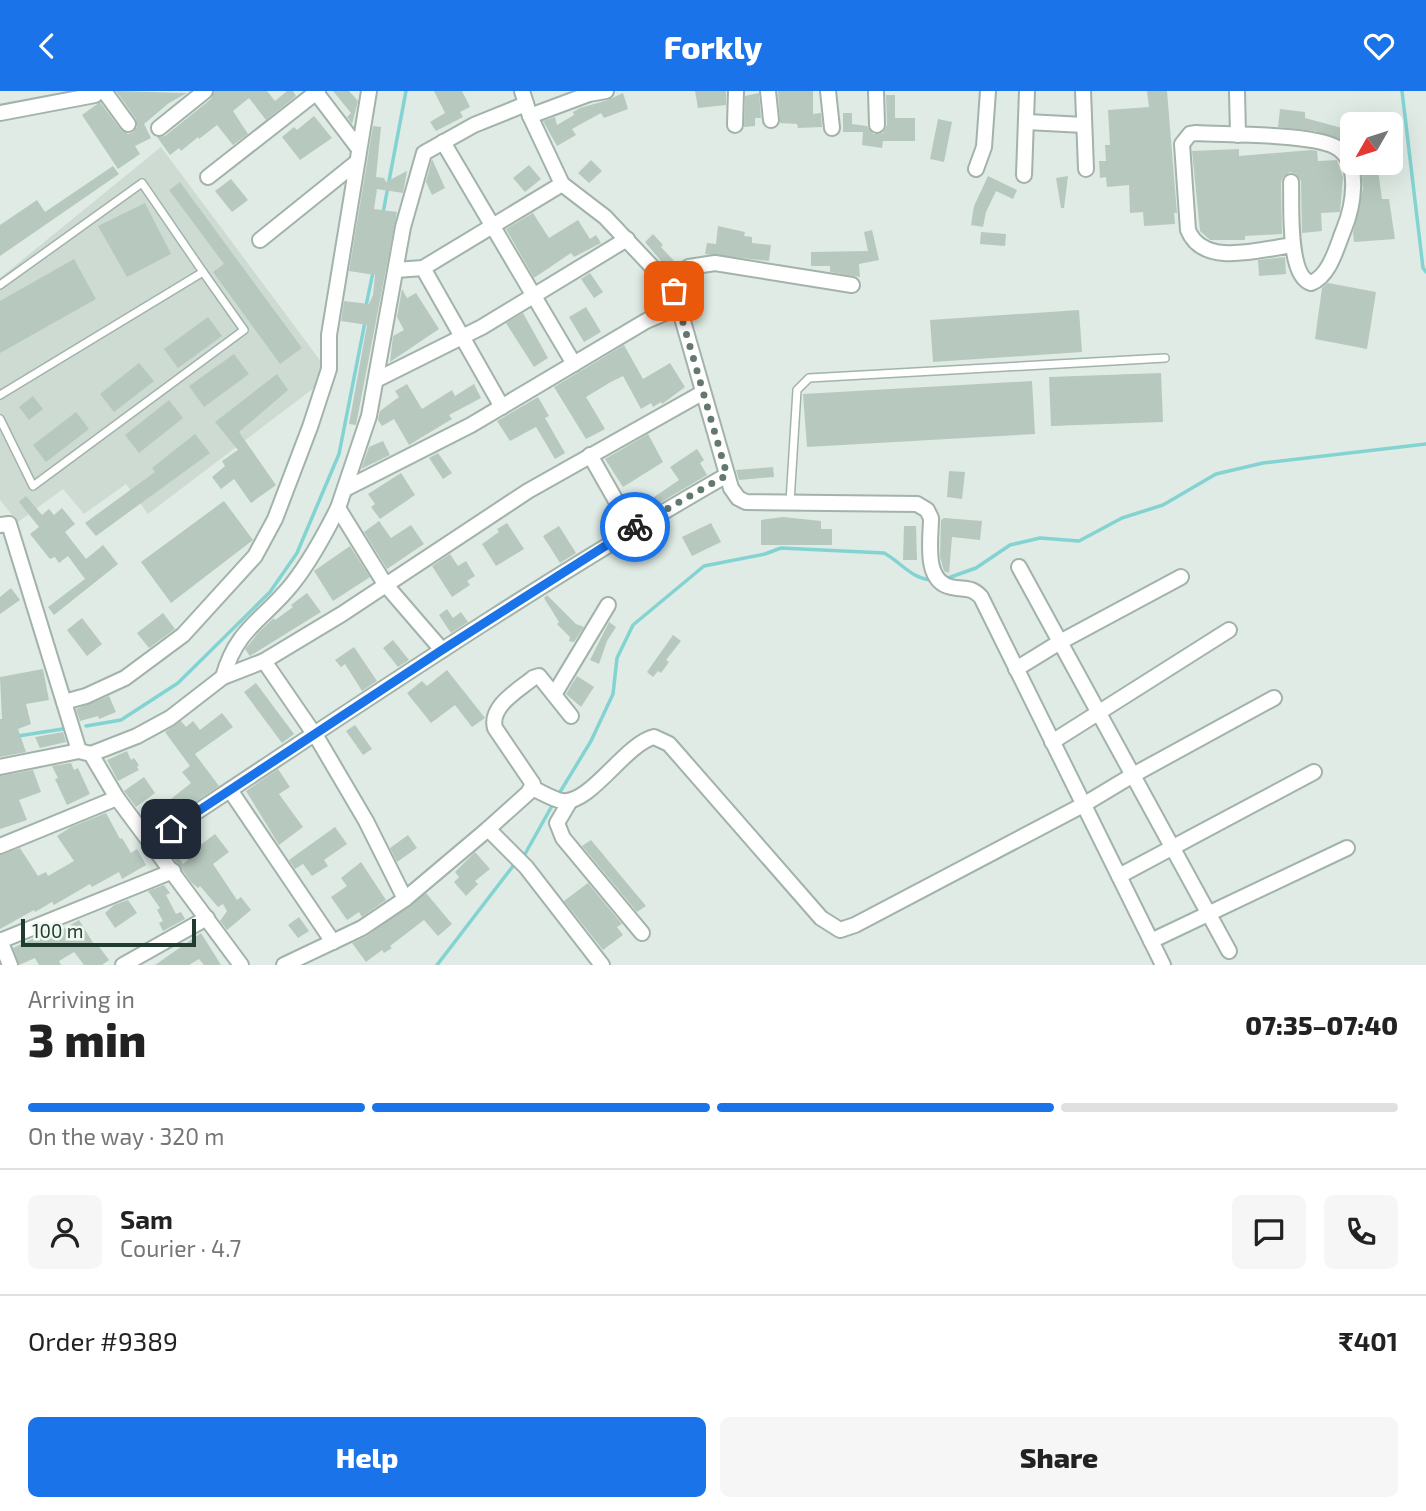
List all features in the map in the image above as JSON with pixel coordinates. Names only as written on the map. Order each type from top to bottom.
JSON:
[{"type":"street","points":[[0,113],[95,95],[98,91]]},
{"type":"street","points":[[104,91],[128,124]]},
{"type":"street","points":[[159,128],[205,91]]},
{"type":"street","points":[[208,177],[317,91],[358,155]]},
{"type":"street","points":[[64,702],[86,696],[125,678],[183,635],[255,556],[294,473],[329,369],[330,335],[369,91]]},
{"type":"street","points":[[223,677],[236,643],[249,626],[292,584],[317,548],[338,508],[369,416],[403,227],[424,153],[474,125],[526,104],[606,91]]},
{"type":"street","points":[[735,125],[736,91]]},
{"type":"street","points":[[768,91],[771,120]]},
{"type":"street","points":[[828,91],[832,128]]},
{"type":"street","points":[[876,91],[877,125]]},
{"type":"street","points":[[976,169],[984,148],[988,91]]},
{"type":"street","points":[[1024,175],[1027,91]]},
{"type":"street","points":[[1083,91],[1086,169]]},
{"type":"street","points":[[1237,91],[1238,135]]},
{"type":"street","points":[[526,104],[562,184],[605,216],[674,291],[732,492],[746,502],[917,504],[923,507],[931,518],[937,579],[974,590],[981,597],[1163,965]]},
{"type":"street","points":[[1027,122],[1084,125]]},
{"type":"street","points":[[1291,182],[1293,245],[1301,278],[1311,283],[1317,281],[1329,263],[1348,221],[1353,188],[1351,165],[1347,156],[1328,142],[1238,135],[1196,133],[1190,134],[1182,144],[1188,230],[1192,241],[1210,251],[1230,253],[1293,245]]},
{"type":"street","points":[[443,142],[574,364]]},
{"type":"street","points":[[260,240],[358,155]]},
{"type":"street","points":[[396,270],[423,268],[562,184]]},
{"type":"street","points":[[376,380],[534,296],[627,239]]},
{"type":"street","points":[[666,281],[689,267],[715,263],[852,285]]},
{"type":"street","points":[[423,268],[502,407]]},
{"type":"street","points":[[345,489],[471,425],[646,321],[678,307]]},
{"type":"street","points":[[0,767],[136,736],[170,718],[223,677],[264,661],[342,614],[528,491],[702,393]]},
{"type":"street","points":[[590,455],[632,529]]},
{"type":"street","points":[[151,842],[442,650],[632,529],[727,475]]},
{"type":"street","points":[[338,508],[385,585],[442,650]]},
{"type":"street","points":[[0,525],[9,524],[70,721],[82,748],[241,965]]},
{"type":"street","points":[[1019,567],[1229,951]]},
{"type":"street","points":[[1016,669],[1060,642],[1181,577]]},
{"type":"street","points":[[555,694],[608,605]]},
{"type":"street","points":[[1052,742],[1229,630]]},
{"type":"street","points":[[264,661],[315,734],[366,821],[405,899]]},
{"type":"street","points":[[571,716],[541,677],[536,676],[502,705],[494,716],[495,728],[539,791],[565,801],[585,792],[640,743],[654,737],[661,739],[669,744],[821,918],[840,930],[855,925],[1083,805],[1274,698]]},
{"type":"street","points":[[1119,876],[1314,772]]},
{"type":"street","points":[[230,790],[333,942]]},
{"type":"street","points":[[284,965],[362,928],[405,899],[488,829],[539,791]]},
{"type":"street","points":[[0,846],[117,798]]},
{"type":"street","points":[[565,801],[557,823],[563,838],[642,933]]},
{"type":"street","points":[[488,829],[526,867],[602,965]]},
{"type":"street","points":[[1151,941],[1347,848]]},
{"type":"street","points":[[10,965],[0,940],[173,871]]},
{"type":"street","points":[[123,965],[207,918]]},
{"type":"lane","points":[[0,285],[142,183],[244,330],[33,486],[0,419]]},
{"type":"lane","points":[[0,395],[203,272]]},
{"type":"lane","points":[[790,502],[797,390],[809,378],[1165,358]]},
{"type":"shaded area","points":[[161,147],[331,375],[148,514],[126,484],[84,514],[63,489],[18,522],[0,500],[0,278]]},
{"type":"building","points":[[116,91],[187,93],[169,103],[144,124],[151,138],[135,146],[140,154],[118,169],[82,115],[100,102],[121,130],[128,134],[133,132],[137,127],[136,119]]},
{"type":"building","points":[[214,91],[267,91],[275,101],[287,91],[293,91],[296,96],[266,120],[249,98],[233,111],[248,134],[233,145],[217,125],[181,151],[179,148],[170,155],[157,137],[165,136],[211,99]]},
{"type":"building","points":[[333,91],[349,91],[358,101],[352,124],[347,117],[351,113]]},
{"type":"building","points":[[434,91],[462,91],[470,107],[460,112],[463,117],[436,131],[430,122],[445,113]]},
{"type":"building","points":[[695,91],[726,91],[726,105],[698,108]]},
{"type":"building","points":[[778,91],[813,91],[813,114],[821,113],[822,127],[798,128],[797,124],[780,123]]},
{"type":"building","points":[[1147,91],[1167,91],[1177,213],[1174,213],[1175,224],[1144,226],[1143,212],[1130,213],[1129,185],[1107,187],[1106,177],[1100,178],[1099,161],[1106,161],[1105,145],[1110,145],[1108,110],[1149,107]]},
{"type":"building","points":[[623,93],[628,109],[604,118],[601,113],[572,129],[576,135],[557,146],[543,121],[555,117],[557,125],[580,108]]},
{"type":"building","points":[[759,93],[761,118],[755,118],[755,126],[744,127],[745,96]]},
{"type":"building","points":[[886,95],[895,95],[895,118],[915,118],[915,141],[883,141],[882,148],[862,145],[863,132],[843,132],[843,113],[852,113],[852,124],[867,126],[873,134],[883,133],[887,125]]},
{"type":"building","points":[[1280,109],[1305,112],[1305,118],[1340,127],[1340,139],[1315,131],[1278,127]]},
{"type":"building","points":[[314,116],[332,138],[300,160],[282,137],[294,127],[297,130]]},
{"type":"building","points":[[938,119],[952,122],[944,162],[930,159]]},
{"type":"building","points":[[373,126],[381,127],[376,177],[384,178],[386,182],[407,171],[403,193],[377,189],[374,209],[397,212],[356,425],[349,424],[367,325],[341,321],[344,301],[369,304],[373,295],[375,275],[349,271]]},
{"type":"building","points":[[1239,149],[1239,156],[1317,151],[1318,161],[1337,160],[1340,175],[1343,177],[1340,212],[1321,213],[1322,231],[1302,233],[1301,181],[1296,174],[1290,172],[1281,182],[1282,234],[1245,236],[1245,240],[1210,240],[1200,231],[1192,151]]},
{"type":"building","points":[[432,159],[445,188],[432,195],[426,182]]},
{"type":"building","points":[[591,160],[602,171],[589,183],[578,173]]},
{"type":"building","points":[[529,165],[541,179],[525,192],[513,178]]},
{"type":"building","points":[[113,166],[119,174],[0,256],[0,225],[37,200],[45,212]]},
{"type":"building","points":[[1361,175],[1379,175],[1382,199],[1389,199],[1395,239],[1354,242],[1353,233],[1363,188]]},
{"type":"building","points":[[988,176],[1017,190],[1013,199],[996,191],[986,212],[983,227],[971,225],[974,206]]},
{"type":"building","points":[[1068,176],[1064,208],[1061,208],[1056,178]]},
{"type":"building","points":[[231,179],[248,200],[232,212],[215,191]]},
{"type":"building","points":[[180,182],[302,348],[280,364],[213,272],[224,264],[169,190]]},
{"type":"building","points":[[145,203],[171,254],[127,277],[98,226]]},
{"type":"building","points":[[533,213],[549,238],[578,220],[590,239],[596,235],[601,243],[574,257],[571,253],[534,278],[506,229]]},
{"type":"building","points":[[718,226],[745,232],[744,236],[752,237],[752,243],[771,245],[769,261],[705,254],[707,243],[716,244]]},
{"type":"building","points":[[872,230],[879,260],[859,264],[860,277],[830,272],[830,266],[811,266],[811,252],[868,251],[864,232]]},
{"type":"building","points":[[981,232],[1006,234],[1005,246],[980,244]]},
{"type":"building","points":[[653,234],[674,261],[667,268],[645,242]]},
{"type":"building","points":[[1285,257],[1286,274],[1259,276],[1258,260]]},
{"type":"building","points":[[74,259],[96,299],[0,353],[0,301]]},
{"type":"building","points":[[590,273],[603,292],[594,298],[581,279]]},
{"type":"building","points":[[1328,283],[1376,292],[1367,349],[1315,339],[1322,288]]},
{"type":"building","points":[[402,289],[407,298],[416,293],[439,329],[390,362],[393,336],[404,330],[397,317]]},
{"type":"building","points":[[586,307],[601,332],[584,342],[569,317]]},
{"type":"building","points":[[1079,310],[1082,352],[933,362],[930,320]]},
{"type":"building","points":[[523,313],[548,358],[534,367],[506,323]]},
{"type":"building","points":[[208,317],[222,336],[178,368],[164,349]]},
{"type":"building","points":[[624,345],[643,379],[670,363],[685,387],[662,404],[661,402],[653,407],[651,403],[641,409],[623,376],[609,383],[586,397],[605,429],[586,439],[554,387]]},
{"type":"building","points":[[234,354],[249,374],[204,407],[189,386]]},
{"type":"building","points":[[139,363],[154,381],[114,412],[100,394]]},
{"type":"building","points":[[1161,373],[1163,422],[1051,426],[1049,377]]},
{"type":"building","points":[[277,374],[288,390],[239,432],[276,485],[251,503],[234,479],[221,489],[212,477],[225,466],[222,461],[238,450],[215,422]]},
{"type":"building","points":[[1032,381],[1035,434],[807,447],[803,394]]},
{"type":"building","points":[[407,384],[422,409],[452,390],[455,396],[474,384],[481,398],[449,415],[452,419],[409,445],[394,419],[382,426],[378,420],[380,411],[399,397],[395,391]]},
{"type":"building","points":[[33,396],[43,409],[29,420],[19,407]]},
{"type":"building","points":[[538,397],[549,416],[545,418],[565,453],[555,459],[536,427],[510,441],[497,421]]},
{"type":"building","points":[[169,400],[183,418],[139,453],[125,435]]},
{"type":"building","points":[[76,412],[89,429],[46,462],[33,445]]},
{"type":"building","points":[[195,434],[210,453],[96,536],[85,523],[155,472],[152,468]]},
{"type":"building","points":[[648,434],[663,462],[623,487],[605,459]]},
{"type":"building","points":[[383,441],[390,455],[361,469],[369,447]]},
{"type":"building","points":[[697,449],[704,460],[700,463],[707,475],[658,504],[654,497],[679,480],[670,467]]},
{"type":"building","points":[[438,453],[452,473],[443,479],[429,458]]},
{"type":"building","points":[[773,467],[774,477],[739,480],[736,470]]},
{"type":"building","points":[[949,471],[965,472],[962,499],[947,497]]},
{"type":"building","points":[[401,473],[415,495],[380,519],[371,507],[375,504],[368,494]]},
{"type":"building","points":[[26,496],[42,515],[49,509],[54,515],[62,508],[75,524],[65,532],[86,559],[103,545],[118,564],[54,615],[48,607],[85,579],[68,556],[59,563],[55,557],[50,559],[30,534],[39,527],[19,502]]},
{"type":"building","points":[[224,501],[253,540],[171,603],[141,562]]},
{"type":"building","points":[[783,517],[821,521],[821,529],[832,529],[832,545],[761,545],[761,520]]},
{"type":"building","points":[[941,520],[982,521],[980,540],[952,537],[949,573],[944,571],[940,557]]},
{"type":"building","points":[[379,521],[391,538],[411,525],[424,544],[387,569],[364,532]]},
{"type":"building","points":[[507,523],[524,549],[496,566],[482,544]]},
{"type":"building","points":[[711,523],[721,542],[692,556],[682,537]]},
{"type":"building","points":[[559,526],[576,553],[560,563],[543,536]]},
{"type":"building","points":[[904,526],[916,526],[917,560],[903,560]]},
{"type":"building","points":[[350,546],[370,577],[333,601],[314,571]]},
{"type":"building","points":[[450,554],[458,566],[466,561],[475,576],[467,581],[470,585],[452,597],[432,566]]},
{"type":"building","points":[[11,588],[20,600],[0,614],[0,597]]},
{"type":"building","points":[[307,593],[321,612],[250,656],[245,649],[259,632]]},
{"type":"building","points":[[547,595],[576,624],[584,627],[574,642],[569,641],[570,637],[557,624],[559,622],[544,598]]},
{"type":"building","points":[[447,609],[453,618],[461,612],[468,622],[451,633],[439,615]]},
{"type":"building","points":[[163,613],[175,629],[149,648],[137,633]]},
{"type":"building","points":[[82,618],[102,644],[87,656],[67,630]]},
{"type":"building","points":[[609,622],[616,627],[607,641],[599,664],[590,660]]},
{"type":"building","points":[[673,635],[681,641],[666,660],[669,662],[661,673],[658,671],[653,677],[647,672]]},
{"type":"building","points":[[393,640],[409,660],[398,667],[383,648]]},
{"type":"building","points":[[354,647],[377,681],[362,691],[345,664],[341,667],[335,660]]},
{"type":"building","points":[[43,669],[49,700],[26,704],[31,724],[18,729],[26,752],[0,757],[0,677]]},
{"type":"building","points":[[447,670],[485,718],[472,727],[455,705],[431,723],[407,693],[422,681],[427,686]]},
{"type":"building","points":[[577,676],[594,687],[581,707],[566,694]]},
{"type":"building","points":[[256,683],[294,734],[282,743],[244,692]]},
{"type":"building","points":[[109,696],[116,712],[99,719],[98,716],[80,721],[76,709]]},
{"type":"building","points":[[222,713],[233,727],[195,754],[219,786],[170,818],[161,807],[191,783],[182,772],[190,766],[165,732],[181,721],[186,727],[193,721],[200,730]]},
{"type":"building","points":[[355,725],[372,749],[363,755],[346,731]]},
{"type":"building","points":[[63,732],[66,742],[40,748],[35,737]]},
{"type":"building","points":[[127,751],[131,760],[134,758],[139,765],[139,770],[118,781],[107,760]]},
{"type":"building","points":[[71,763],[74,770],[78,768],[90,794],[67,805],[52,766]]},
{"type":"building","points":[[278,769],[290,787],[279,794],[303,827],[279,845],[246,791]]},
{"type":"building","points":[[33,770],[41,792],[19,800],[27,820],[0,829],[0,776]]},
{"type":"building","points":[[144,777],[155,793],[136,807],[124,791]]},
{"type":"building","points":[[106,813],[120,839],[122,838],[131,853],[137,849],[146,865],[122,879],[119,872],[92,887],[90,884],[54,905],[52,902],[35,912],[34,910],[0,929],[0,855],[20,848],[38,876],[46,872],[48,876],[74,861],[57,836],[71,827]]},
{"type":"building","points":[[335,827],[347,844],[324,860],[328,866],[312,876],[303,864],[295,869],[289,860]]},
{"type":"building","points":[[215,834],[229,852],[213,864],[237,900],[241,897],[251,910],[227,930],[220,921],[227,911],[223,904],[218,907],[200,886],[198,888],[191,882],[164,845],[168,843],[183,864],[198,852],[195,849]]},
{"type":"building","points":[[408,835],[417,848],[397,862],[390,848]]},
{"type":"building","points":[[591,840],[646,906],[637,912],[582,846]]},
{"type":"building","points":[[475,852],[490,869],[475,881],[478,884],[466,896],[454,882],[459,877],[455,872]]},
{"type":"building","points":[[361,862],[386,900],[362,917],[359,912],[347,920],[331,897],[347,886],[341,878]]},
{"type":"building","points":[[588,883],[622,924],[617,927],[623,935],[603,950],[564,901]]},
{"type":"building","points":[[164,885],[170,893],[166,895],[176,914],[181,912],[185,919],[163,931],[159,923],[163,921],[157,910],[160,908],[148,891]]},
{"type":"building","points":[[426,893],[452,924],[438,936],[424,920],[390,946],[392,948],[384,953],[382,950],[366,962],[352,943],[367,936]]},
{"type":"building","points":[[128,900],[137,913],[115,928],[105,913],[114,905]]},
{"type":"building","points":[[299,917],[309,931],[298,938],[288,925]]},
{"type":"building","points":[[79,920],[95,946],[97,944],[109,960],[102,965],[84,965],[74,952],[59,961],[61,965],[39,965],[35,958],[19,965],[13,948],[43,934],[46,939]]},
{"type":"building","points":[[201,933],[221,965],[204,965],[199,959],[189,965],[155,965]]},
{"type":"waterway","points":[[383,213],[406,91]]},
{"type":"waterway","points":[[1402,91],[1423,268],[1426,272]]},
{"type":"waterway","points":[[366,306],[373,272]]},
{"type":"waterway","points":[[86,726],[121,720],[178,683],[270,592],[297,553],[339,454],[365,322]]},
{"type":"waterway","points":[[945,579],[976,568],[1010,545],[1040,538],[1079,541],[1122,518],[1163,505],[1216,474],[1263,463],[1426,444]]},
{"type":"waterway","points":[[557,797],[591,741],[613,694],[617,658],[633,625],[704,566],[765,554],[781,548],[884,553],[913,574],[934,580]]},
{"type":"waterway","points":[[18,736],[69,728]]},
{"type":"waterway","points":[[525,854],[553,804]]},
{"type":"waterway","points":[[437,965],[513,866]]},
{"type":"way so far","points":[[635,527],[727,475],[674,291]]},
{"type":"route","points":[[171,829],[442,650],[635,527]]}]
